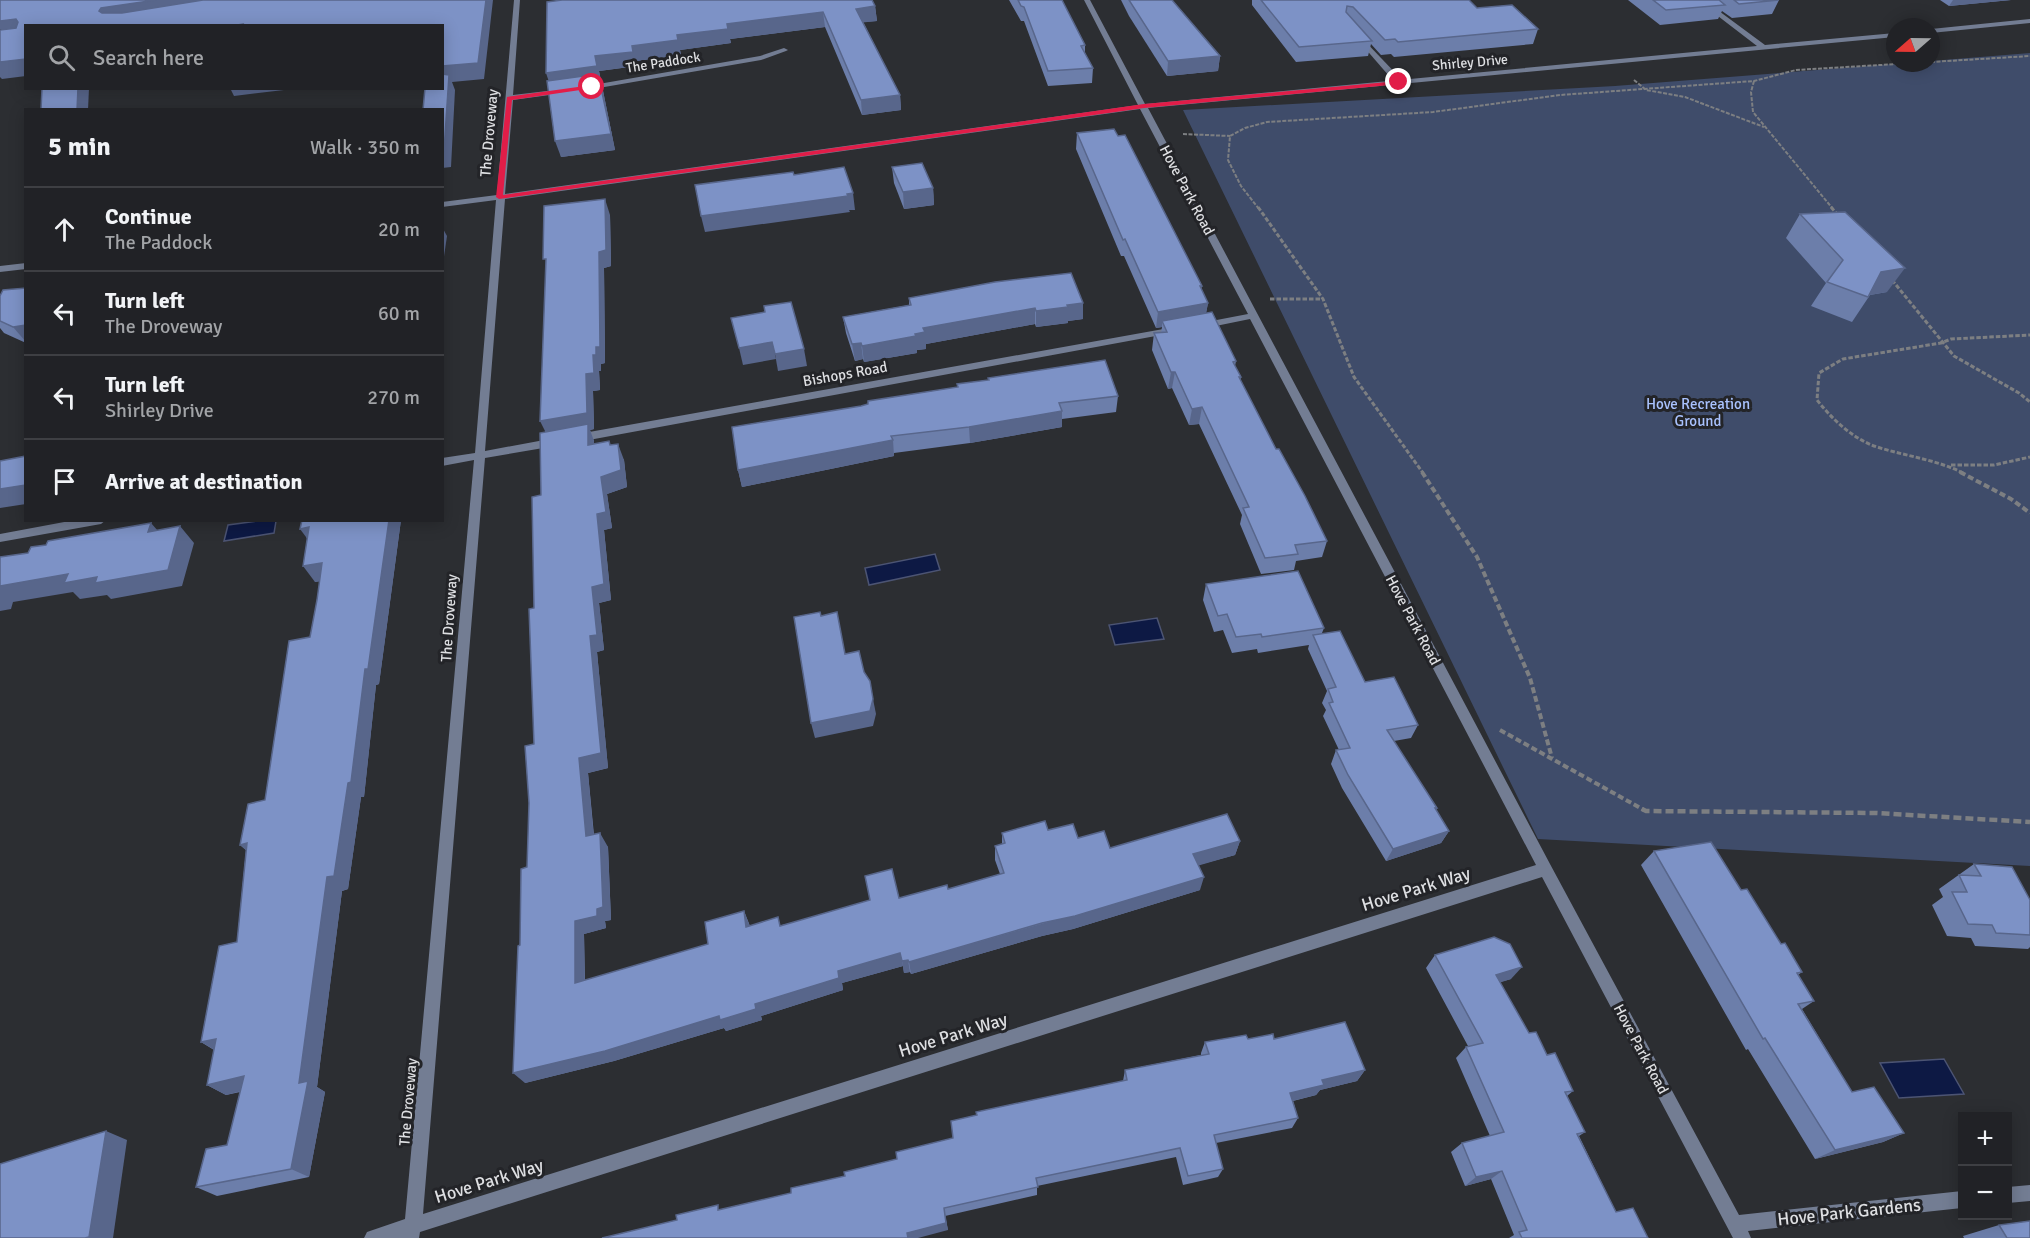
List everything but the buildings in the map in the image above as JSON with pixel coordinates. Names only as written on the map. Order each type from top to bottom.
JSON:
[{"type":"street","name":"The Droveway","points":[[411,1231],[454,769],[499,197],[517,0]]},
{"type":"street","name":"Hove Park Road","points":[[1087,0],[1738,1231]]},
{"type":"street","points":[[1700,0],[1764,48]]},
{"type":"street","points":[[1940,30],[2030,21]]},
{"type":"street","points":[[1354,32],[1399,82]]},
{"type":"street","name":"Shirley Drive","points":[[444,205],[1144,106],[1886,36]]},
{"type":"street","name":"The Paddock","points":[[580,89],[761,58],[784,50]]},
{"type":"street","points":[[509,98],[568,90]]},
{"type":"street","points":[[0,269],[24,266]]},
{"type":"street","points":[[1194,327],[1253,316]]},
{"type":"street","name":"Bishops Road","points":[[572,439],[1182,329]]},
{"type":"street","points":[[444,462],[560,441]]},
{"type":"street","points":[[0,538],[90,522]]},
{"type":"street","name":"Hove Park Way","points":[[373,1238],[411,1231],[1545,869]]},
{"type":"street","points":[[2012,1195],[2030,1193]]},
{"type":"street","name":"Hove Park Gardens","points":[[1738,1231],[1958,1201]]},
{"type":"path","points":[[1940,61],[2030,56]]},
{"type":"path","points":[[1614,62],[1646,90],[1685,97],[1764,127]]},
{"type":"path","points":[[1157,133],[1230,136],[1245,128],[1267,122],[1433,112],[1560,95],[1754,81],[1796,70],[1886,65]]},
{"type":"path","points":[[1754,81],[1751,92],[1753,112],[1838,216]]},
{"type":"path","points":[[1230,136],[1228,160],[1241,186],[1280,234],[1323,299],[1354,377],[1413,458],[1478,557],[1530,678],[1552,758]]},
{"type":"path","points":[[1891,279],[1937,333],[1941,343],[1956,358],[2021,393],[2030,402]]},
{"type":"path","points":[[1247,305],[1274,298],[1323,299]]},
{"type":"path","points":[[2030,335],[1951,339],[1941,343],[1843,359],[1819,373],[1817,400],[1836,423],[1872,445],[1947,465],[2011,499],[2030,513]]},
{"type":"path","points":[[1947,465],[1994,465],[2030,457]]},
{"type":"path","points":[[1466,720],[1489,724],[1646,811],[1876,813],[2030,822]]},
{"type":"green space","name":"Hove Recreation Ground","points":[[2030,53],[2030,866],[1538,839],[1183,110],[1615,86],[1886,65],[1886,72],[1940,72],[1940,60]]},
{"type":"shaded area","points":[[276,522],[274,533],[224,541],[228,525]]},
{"type":"shaded area","points":[[935,554],[940,570],[869,585],[865,568]]},
{"type":"shaded area","points":[[1157,618],[1164,639],[1115,645],[1109,625]]},
{"type":"shaded area","points":[[1944,1059],[1964,1094],[1899,1098],[1880,1063]]},
{"type":"route","points":[[592,87],[509,98],[499,197],[1144,106],[1399,82]]}]
